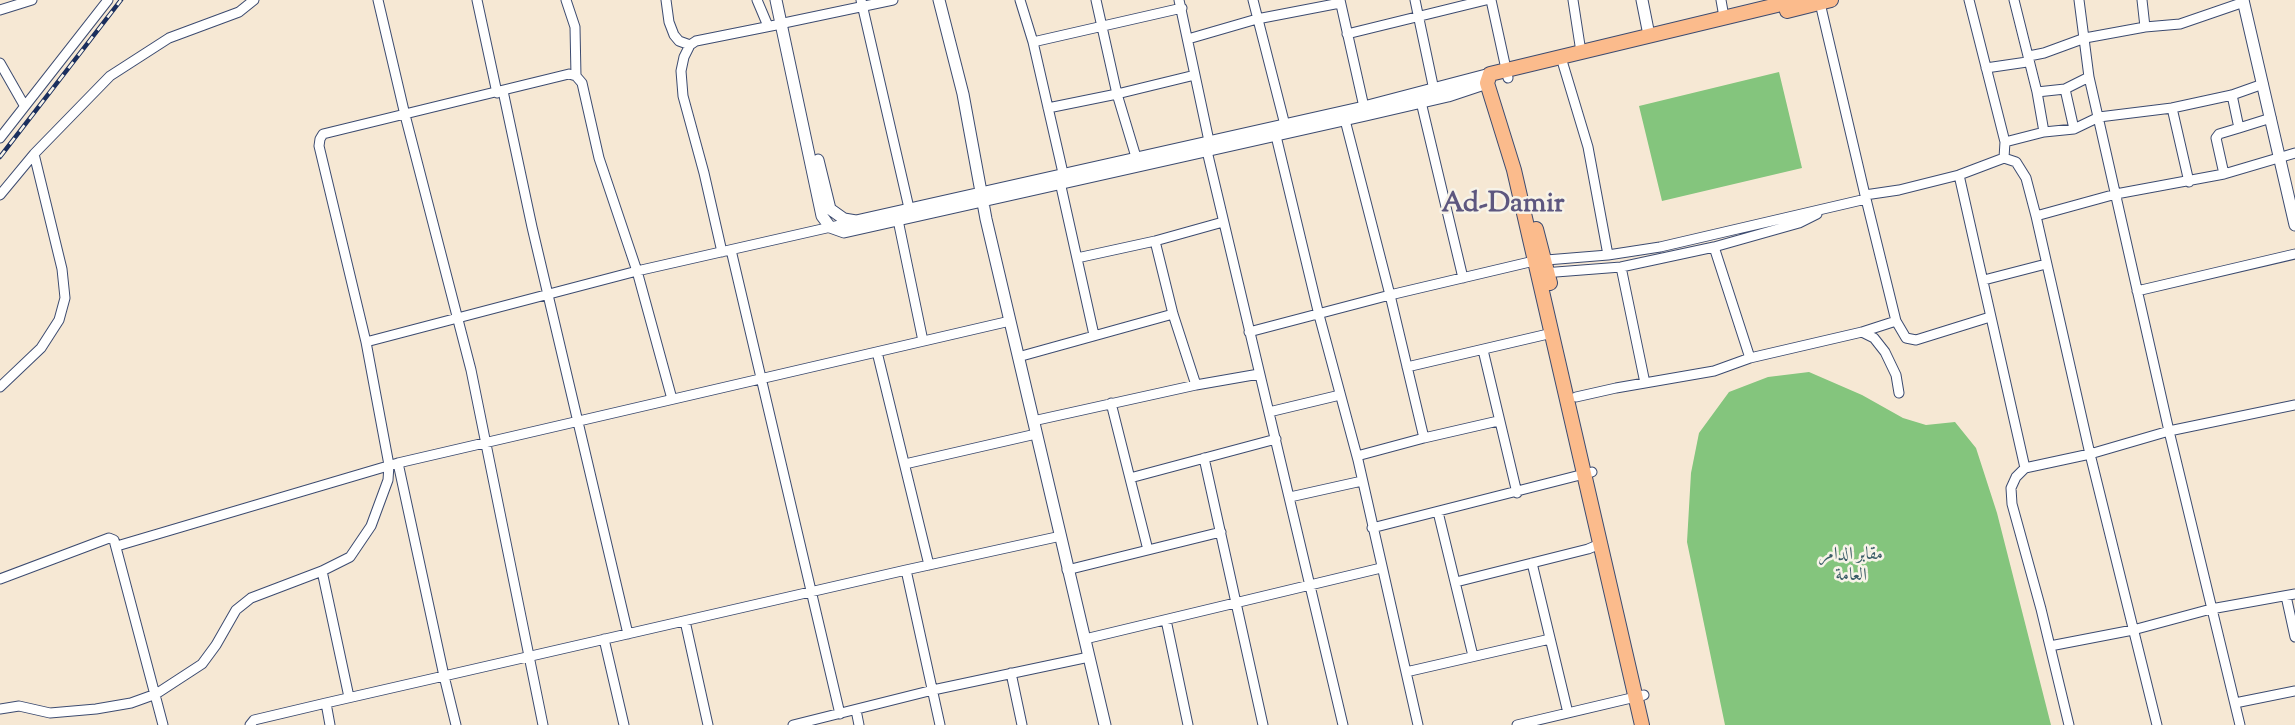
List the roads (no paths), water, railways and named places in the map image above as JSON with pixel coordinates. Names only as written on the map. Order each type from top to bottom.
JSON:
[{"type":"main road","points":[[1498,77],[1581,52],[1796,0]]},
{"type":"main road","points":[[1498,77],[1563,64],[1826,1]]},
{"type":"main road","points":[[1498,77],[1514,170],[1576,397],[1600,544],[1640,696],[1651,725]]},
{"type":"main road","points":[[1541,266],[1551,330],[1588,473],[1640,696],[1642,725]]},
{"type":"street","points":[[0,10],[32,0]]},
{"type":"street","points":[[0,138],[108,0]]},
{"type":"street","points":[[0,195],[34,154],[110,76],[169,38],[239,12],[254,0]]},
{"type":"street","points":[[378,0],[405,115],[471,370],[484,442],[543,725]]},
{"type":"street","points":[[477,0],[628,634]]},
{"type":"street","points":[[566,0],[575,27],[576,76],[582,83],[599,158],[637,270],[672,399]]},
{"type":"street","points":[[666,0],[669,22],[674,35],[679,41],[690,45]]},
{"type":"street","points":[[757,0],[768,26]]},
{"type":"street","points":[[777,0],[828,204],[839,217],[856,221]]},
{"type":"street","points":[[840,714],[760,379],[682,96],[681,71],[690,45],[696,41],[783,24],[862,4],[893,0]]},
{"type":"street","points":[[939,0],[963,94],[981,196],[1018,357],[1106,725]]},
{"type":"street","points":[[1020,0],[1033,42],[1048,108],[1094,335]]},
{"type":"street","points":[[1096,0],[1100,26],[1117,94],[1136,157]]},
{"type":"street","points":[[1253,0],[1285,125]]},
{"type":"street","points":[[1415,0],[1434,90]]},
{"type":"street","points":[[1347,34],[1486,0]]},
{"type":"street","points":[[1491,0],[1498,77]]},
{"type":"street","points":[[1574,0],[1581,52]]},
{"type":"street","points":[[1642,0],[1650,35]]},
{"type":"street","points":[[1720,0],[1724,17]]},
{"type":"street","points":[[1969,0],[2005,142],[2004,158]]},
{"type":"street","points":[[2014,0],[2037,92],[2044,132]]},
{"type":"street","points":[[2079,0],[2089,77],[2169,431],[2240,725]]},
{"type":"street","points":[[2142,0],[2145,27]]},
{"type":"street","points":[[1826,1],[1865,197],[1896,321],[1906,338],[1912,341],[1990,317]]},
{"type":"street","points":[[2028,56],[2044,53],[2085,38],[2145,27],[2180,24],[2243,1],[2295,226]]},
{"type":"street","points":[[1188,39],[1257,19],[1340,2],[1364,107]]},
{"type":"street","points":[[862,4],[909,208]]},
{"type":"street","points":[[1033,42],[1180,4],[1196,75],[1223,222],[1311,584],[1343,725]]},
{"type":"street","points":[[783,24],[822,216],[830,227],[844,232],[898,220],[981,196]]},
{"type":"street","points":[[1986,68],[2027,62],[2028,56]]},
{"type":"street","points":[[0,63],[24,105]]},
{"type":"street","points":[[1563,64],[1588,147],[1608,255]]},
{"type":"street","points":[[1048,108],[1196,75]]},
{"type":"street","points":[[456,725],[319,146],[320,139],[324,134],[561,76],[576,76]]},
{"type":"street","points":[[366,342],[637,270],[909,208],[981,196],[1208,146],[1285,125],[1498,77]]},
{"type":"street","points":[[1062,178],[1136,157],[1276,136],[1421,102],[1498,77]]},
{"type":"street","points":[[2037,92],[2064,89],[2089,77]]},
{"type":"street","points":[[2005,142],[2044,132],[2074,129],[2099,117],[2172,108],[2232,95],[2263,84]]},
{"type":"street","points":[[2064,89],[2074,129]]},
{"type":"street","points":[[2232,95],[2239,128]]},
{"type":"street","points":[[1421,102],[1463,278]]},
{"type":"street","points":[[2172,108],[2189,182]]},
{"type":"street","points":[[2224,174],[2216,138],[2219,134],[2271,118]]},
{"type":"street","points":[[1345,120],[1408,367],[1424,438]]},
{"type":"street","points":[[1276,136],[1319,315],[1357,456],[1418,725]]},
{"type":"street","points":[[2036,216],[2116,194],[2224,174],[2295,153]]},
{"type":"street","points":[[0,387],[41,348],[59,320],[65,298],[62,269],[34,154]]},
{"type":"street","points":[[1250,332],[1463,278],[1660,247],[1959,175],[2004,158],[2016,162],[2022,167],[2036,216],[2090,454],[2157,725]]},
{"type":"street","points":[[1959,175],[2025,468]]},
{"type":"street","points":[[1541,266],[1621,267],[1714,247],[1799,223],[1831,207]]},
{"type":"street","points":[[898,220],[923,341]]},
{"type":"street","points":[[1077,258],[1155,241],[1223,222]]},
{"type":"street","points":[[1155,241],[1173,314],[1196,385]]},
{"type":"street","points":[[1714,247],[1750,358]]},
{"type":"street","points":[[2137,291],[2295,254]]},
{"type":"street","points":[[1984,280],[2046,264]]},
{"type":"street","points":[[1621,267],[1645,383]]},
{"type":"street","points":[[1018,357],[1173,314]]},
{"type":"street","points":[[117,546],[393,464],[1010,321]]},
{"type":"street","points":[[1576,397],[1714,371],[1750,358],[1862,332],[1896,321]]},
{"type":"street","points":[[1408,367],[1548,334],[1551,330]]},
{"type":"street","points":[[1862,332],[1874,338],[1885,352],[1896,375],[1899,393]]},
{"type":"street","points":[[1483,350],[1498,421],[1517,493]]},
{"type":"street","points":[[877,352],[929,565]]},
{"type":"street","points":[[1033,422],[1111,403],[1259,374]]},
{"type":"street","points":[[1269,412],[1340,395]]},
{"type":"street","points":[[1111,403],[1148,550]]},
{"type":"street","points":[[2069,725],[2012,504],[2011,488],[2016,477],[2025,468],[2090,454],[2169,431],[2295,405]]},
{"type":"street","points":[[1357,456],[1498,421]]},
{"type":"street","points":[[904,464],[1036,434]]},
{"type":"street","points":[[1130,478],[1276,439]]},
{"type":"street","points":[[1204,458],[1238,602],[1264,725]]},
{"type":"street","points":[[0,709],[19,706],[50,713],[96,709],[131,703],[156,694],[202,664],[216,645],[236,610],[251,598],[322,571],[350,557],[371,526],[393,464]]},
{"type":"street","points":[[1372,528],[1517,493],[1588,473]]},
{"type":"street","points":[[1290,497],[1362,481]]},
{"type":"street","points":[[1438,512],[1473,656]]},
{"type":"street","points":[[1068,570],[1221,532]]},
{"type":"street","points":[[250,725],[254,720],[350,697],[1061,536]]},
{"type":"street","points":[[0,579],[109,538],[114,540],[163,725]]},
{"type":"street","points":[[1456,582],[1588,550],[1600,544]]},
{"type":"street","points":[[1532,564],[1568,714]]},
{"type":"street","points":[[1085,639],[1381,568]]},
{"type":"street","points":[[906,570],[940,725]]},
{"type":"street","points":[[322,571],[350,697]]},
{"type":"street","points":[[2050,646],[2132,630],[2211,609],[2291,595],[2295,637]]},
{"type":"street","points":[[1166,620],[1188,725]]},
{"type":"street","points":[[685,621],[708,725]]},
{"type":"street","points":[[1406,672],[1550,639]]},
{"type":"street","points":[[604,640],[624,725]]},
{"type":"street","points":[[793,725],[933,690],[1089,657]]},
{"type":"street","points":[[1011,673],[1022,725]]},
{"type":"street","points":[[2234,703],[2295,691]]},
{"type":"street","points":[[1517,725],[1640,696]]},
{"type":"street","points":[[326,703],[330,725]]},
{"type":"street","points":[[856,710],[859,725]]},
{"type":"railway","points":[[0,157],[121,0]]},
{"type":"district","name":"Ad-Damir","points":[[1503,206]]},
{"type":"park label","name":"مقابر الدامر العامة","points":[[1851,566]]}]
